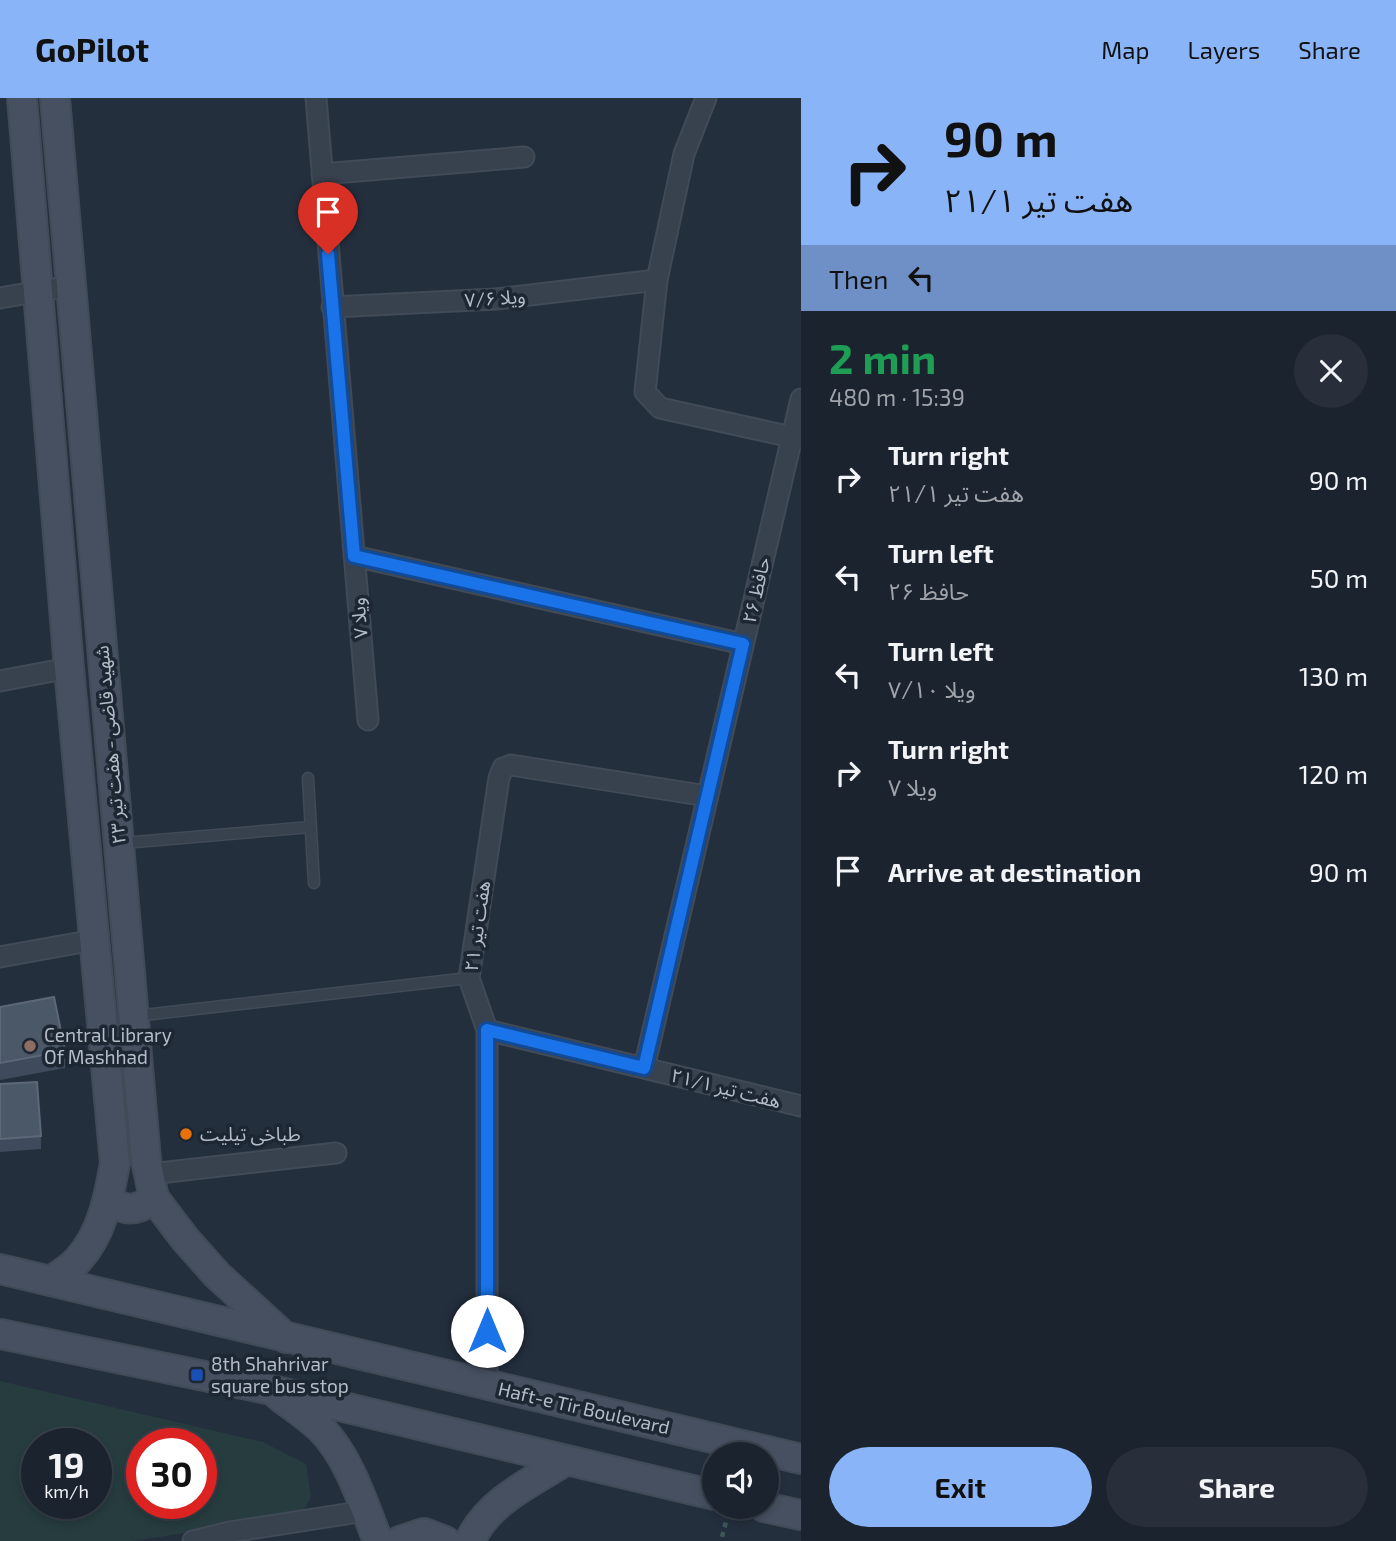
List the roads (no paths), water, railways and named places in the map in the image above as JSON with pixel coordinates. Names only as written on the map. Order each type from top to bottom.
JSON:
[{"type":"street","name":"شهید قاضی - هفت تیر ۲۳","points":[[22,98],[69,668],[115,1163],[109,1199],[92,1244],[77,1263],[52,1280]]},
{"type":"street","name":"شهید قاضی - هفت تیر ۲۳","points":[[55,98],[146,1160],[152,1186],[185,1239],[217,1275],[286,1338]]},
{"type":"street","name":"ویلا ۷","points":[[316,98],[368,720]]},
{"type":"street","points":[[706,98],[684,154],[657,280],[645,392],[660,408],[797,439]]},
{"type":"street","points":[[322,174],[524,157]]},
{"type":"street","name":"ویلا ۷/۶","points":[[332,307],[496,299],[657,280]]},
{"type":"street","points":[[0,298],[71,286]]},
{"type":"street","name":"حافظ ۲۶","points":[[644,1068],[743,644],[797,439],[801,399]]},
{"type":"street","points":[[354,556],[743,644]]},
{"type":"street","points":[[0,681],[69,668]]},
{"type":"street","name":"هفت تیر ۲۱","points":[[487,1385],[487,1030],[469,978],[499,778],[503,768],[511,765],[707,796]]},
{"type":"street","points":[[0,957],[94,940]]},
{"type":"street","name":"هفت تیر ۲۱/۱","points":[[487,1030],[801,1106]]},
{"type":"street","points":[[109,1199],[120,1209],[131,1210],[143,1207],[152,1186],[336,1153]]},
{"type":"street","name":"Haft-e Tir Boulevard","points":[[0,1269],[801,1459]]},
{"type":"street","points":[[0,1334],[272,1390],[702,1492]]},
{"type":"street","points":[[272,1390],[323,1431],[350,1473],[378,1541]]},
{"type":"street","points":[[470,1541],[476,1527],[510,1495],[567,1460]]},
{"type":"street","points":[[779,1510],[801,1515]]},
{"type":"street","points":[[193,1541],[230,1532],[365,1511]]},
{"type":"street","points":[[400,1541],[424,1533],[445,1541]]},
{"type":"lane","points":[[308,778],[314,883]]},
{"type":"lane","points":[[118,843],[310,827]]},
{"type":"lane","points":[[133,1016],[469,978]]},
{"type":"place","name":"Central Library Of Mashhad","points":[[30,1046]]},
{"type":"place","name":"طباخی تیلیت","points":[[186,1134]]},
{"type":"place","name":"8th Shahrivar square bus stop","points":[[197,1375]]}]
